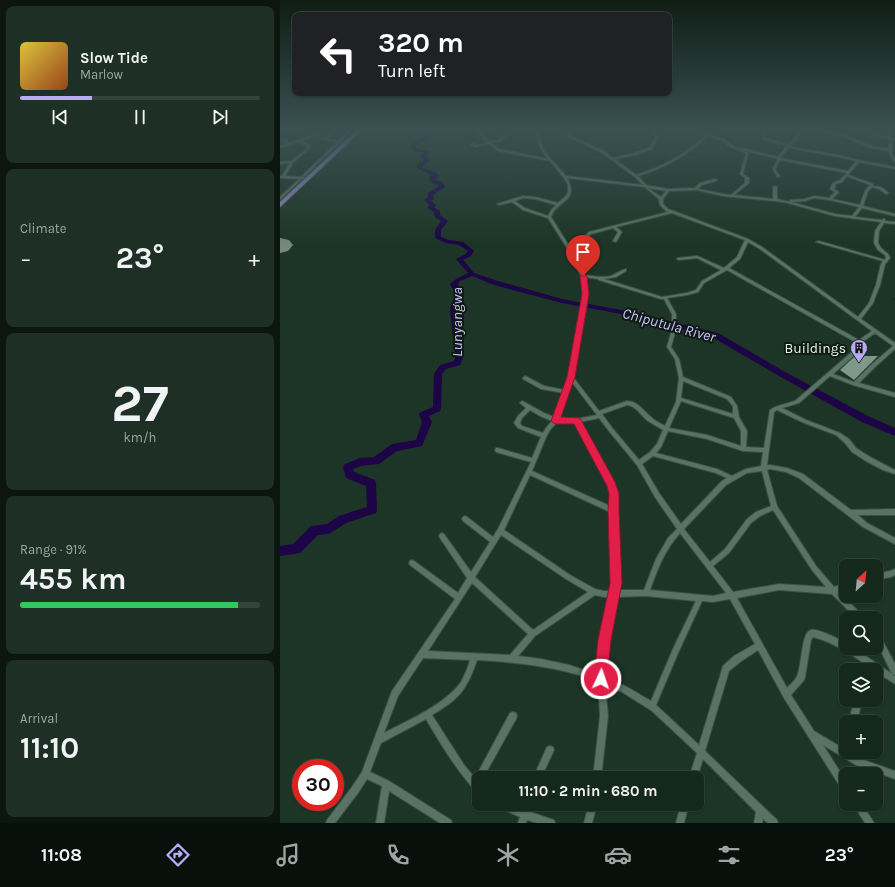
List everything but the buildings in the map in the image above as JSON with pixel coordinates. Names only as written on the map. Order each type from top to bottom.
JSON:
[{"type":"highway","points":[[280,203],[316,168]]},
{"type":"street","points":[[281,177],[287,168]]},
{"type":"street","points":[[281,177],[306,177],[314,168]]},
{"type":"street","points":[[549,217],[552,209],[570,192],[566,177],[557,168]]},
{"type":"street","points":[[626,168],[661,199],[663,207],[671,212],[747,240],[761,248],[895,346],[855,384]]},
{"type":"street","points":[[636,176],[662,168]]},
{"type":"street","points":[[731,196],[747,183],[747,178],[742,174],[743,168]]},
{"type":"street","points":[[774,168],[778,176]]},
{"type":"street","points":[[826,168],[847,173],[884,189],[887,193]]},
{"type":"street","points":[[830,199],[837,192],[832,188],[835,183],[841,181],[851,168]]},
{"type":"street","points":[[566,177],[668,190],[696,189],[731,196],[784,201],[805,200],[814,197],[830,199],[895,215]]},
{"type":"street","points":[[696,189],[701,184],[715,180]]},
{"type":"street","points":[[853,218],[856,212],[862,207],[865,192],[872,185]]},
{"type":"street","points":[[774,186],[775,200]]},
{"type":"street","points":[[661,199],[668,190]]},
{"type":"street","points":[[499,204],[526,197],[558,204]]},
{"type":"street","points":[[330,823],[355,790],[364,774],[395,694],[423,654],[500,531],[529,472],[544,436],[555,421],[567,392],[585,298],[583,276],[571,251],[549,217],[524,210],[513,201]]},
{"type":"street","points":[[784,201],[853,218],[884,220],[895,223]]},
{"type":"street","points":[[571,251],[588,234],[671,212]]},
{"type":"street","points":[[858,319],[871,302],[888,256],[879,249],[876,243],[877,231],[884,220]]},
{"type":"street","points":[[614,227],[620,232],[615,241]]},
{"type":"street","points":[[583,276],[600,279],[665,298],[687,294],[697,291],[703,282],[726,269],[739,258],[747,240]]},
{"type":"street","points":[[818,242],[886,261]]},
{"type":"street","points":[[679,259],[692,256],[697,257],[726,269],[859,342]]},
{"type":"street","points":[[600,279],[614,277],[625,270]]},
{"type":"street","points":[[639,463],[652,454],[659,445],[679,399],[681,378],[676,359],[669,347],[674,327],[674,314],[665,298]]},
{"type":"street","points":[[854,611],[833,591],[814,568],[774,507],[764,467],[770,416],[772,411],[797,402],[854,353],[859,342],[874,331]]},
{"type":"street","points":[[829,374],[842,380],[895,395]]},
{"type":"street","points":[[571,377],[639,463],[657,495],[680,528],[732,596],[787,695],[839,777]]},
{"type":"street","points":[[524,378],[543,388],[567,392]]},
{"type":"street","points":[[681,378],[729,398],[735,406],[736,417],[744,431],[743,449]]},
{"type":"street","points":[[679,399],[736,417]]},
{"type":"street","points":[[522,403],[543,416],[555,421],[577,421],[600,415],[626,402],[631,403],[641,410],[649,419],[666,429],[706,437],[743,449],[766,450]]},
{"type":"street","points":[[529,408],[520,417],[517,423],[520,427],[544,436]]},
{"type":"street","points":[[777,408],[804,421],[838,434],[847,441],[854,450],[868,459],[895,472]]},
{"type":"street","points":[[577,421],[612,486],[614,494],[613,510],[616,559],[615,595],[604,640],[601,679],[604,699],[604,716],[598,771]]},
{"type":"street","points":[[498,450],[533,460]]},
{"type":"street","points":[[652,454],[717,471],[732,478]]},
{"type":"street","points":[[646,593],[661,556],[670,540],[680,528],[724,483],[746,471],[764,467],[787,470],[801,476],[865,525],[895,541]]},
{"type":"street","points":[[529,472],[613,510]]},
{"type":"street","points":[[709,566],[727,551],[749,521],[758,514],[774,507]]},
{"type":"street","points":[[850,513],[895,512]]},
{"type":"street","points":[[465,519],[494,541]]},
{"type":"street","points":[[500,531],[552,567],[594,592],[604,594],[615,595],[646,593],[700,599],[732,596],[779,588],[833,591],[839,589]]},
{"type":"street","points":[[442,536],[471,578],[533,634]]},
{"type":"street","points":[[412,563],[459,598]]},
{"type":"street","points":[[883,576],[895,572]]},
{"type":"street","points":[[512,658],[533,634],[594,592]]},
{"type":"street","points":[[652,707],[675,652],[700,599]]},
{"type":"street","points":[[787,695],[801,677],[808,638],[812,633],[834,642],[865,663]]},
{"type":"street","points":[[696,771],[702,753],[718,691],[726,669],[737,659],[759,646]]},
{"type":"street","points":[[883,648],[895,671]]},
{"type":"street","points":[[423,654],[512,658],[565,667],[601,679],[625,690],[652,707],[774,823]]},
{"type":"street","points":[[378,740],[427,714],[456,695],[468,677],[474,657]]},
{"type":"street","points":[[883,674],[895,680]]},
{"type":"street","points":[[427,714],[461,768],[472,781]]},
{"type":"street","points":[[485,771],[513,716]]},
{"type":"street","points":[[810,733],[839,748]]},
{"type":"street","points":[[540,771],[550,750]]},
{"type":"street","points":[[855,759],[859,762],[895,775]]},
{"type":"street","points":[[364,774],[386,784],[448,823]]},
{"type":"street","points":[[380,823],[386,784]]},
{"type":"street","points":[[758,823],[760,810]]},
{"type":"street","points":[[512,811],[524,819],[551,823]]},
{"type":"street","points":[[588,823],[591,811]]},
{"type":"street","points":[[680,823],[683,811]]},
{"type":"street","points":[[862,811],[870,823]]},
{"type":"waterway","name":"Lunyangwa","points":[[421,168],[434,174],[436,176],[432,178],[433,181],[441,183],[442,187],[430,194],[431,199],[427,200],[433,205],[430,208],[437,211],[437,216],[445,221],[438,230],[438,238],[448,242],[461,243],[471,251],[469,255],[459,259],[472,274]]},
{"type":"waterway","name":"Lunyangwa","points":[[280,551],[296,549],[315,530],[329,529],[343,519],[372,510],[371,483],[350,475],[348,467],[360,462],[376,461],[395,447],[419,443],[427,422],[424,414],[437,409],[438,374],[443,367],[457,363],[459,358],[454,308],[460,295],[454,284],[458,280],[472,274]]},
{"type":"waterway","name":"Chiputula River","points":[[472,274],[496,283],[562,301],[637,315],[715,335],[782,374],[865,419],[895,432]]},
{"type":"waterway","points":[[860,344],[869,337]]},
{"type":"place","name":"Buildings","points":[[859,363]]},
{"type":"route","points":[[583,276],[586,294],[585,303],[571,377],[567,392],[555,421],[577,421],[612,486],[614,494],[613,510],[616,583],[615,595],[604,640],[601,663],[601,679]]}]
